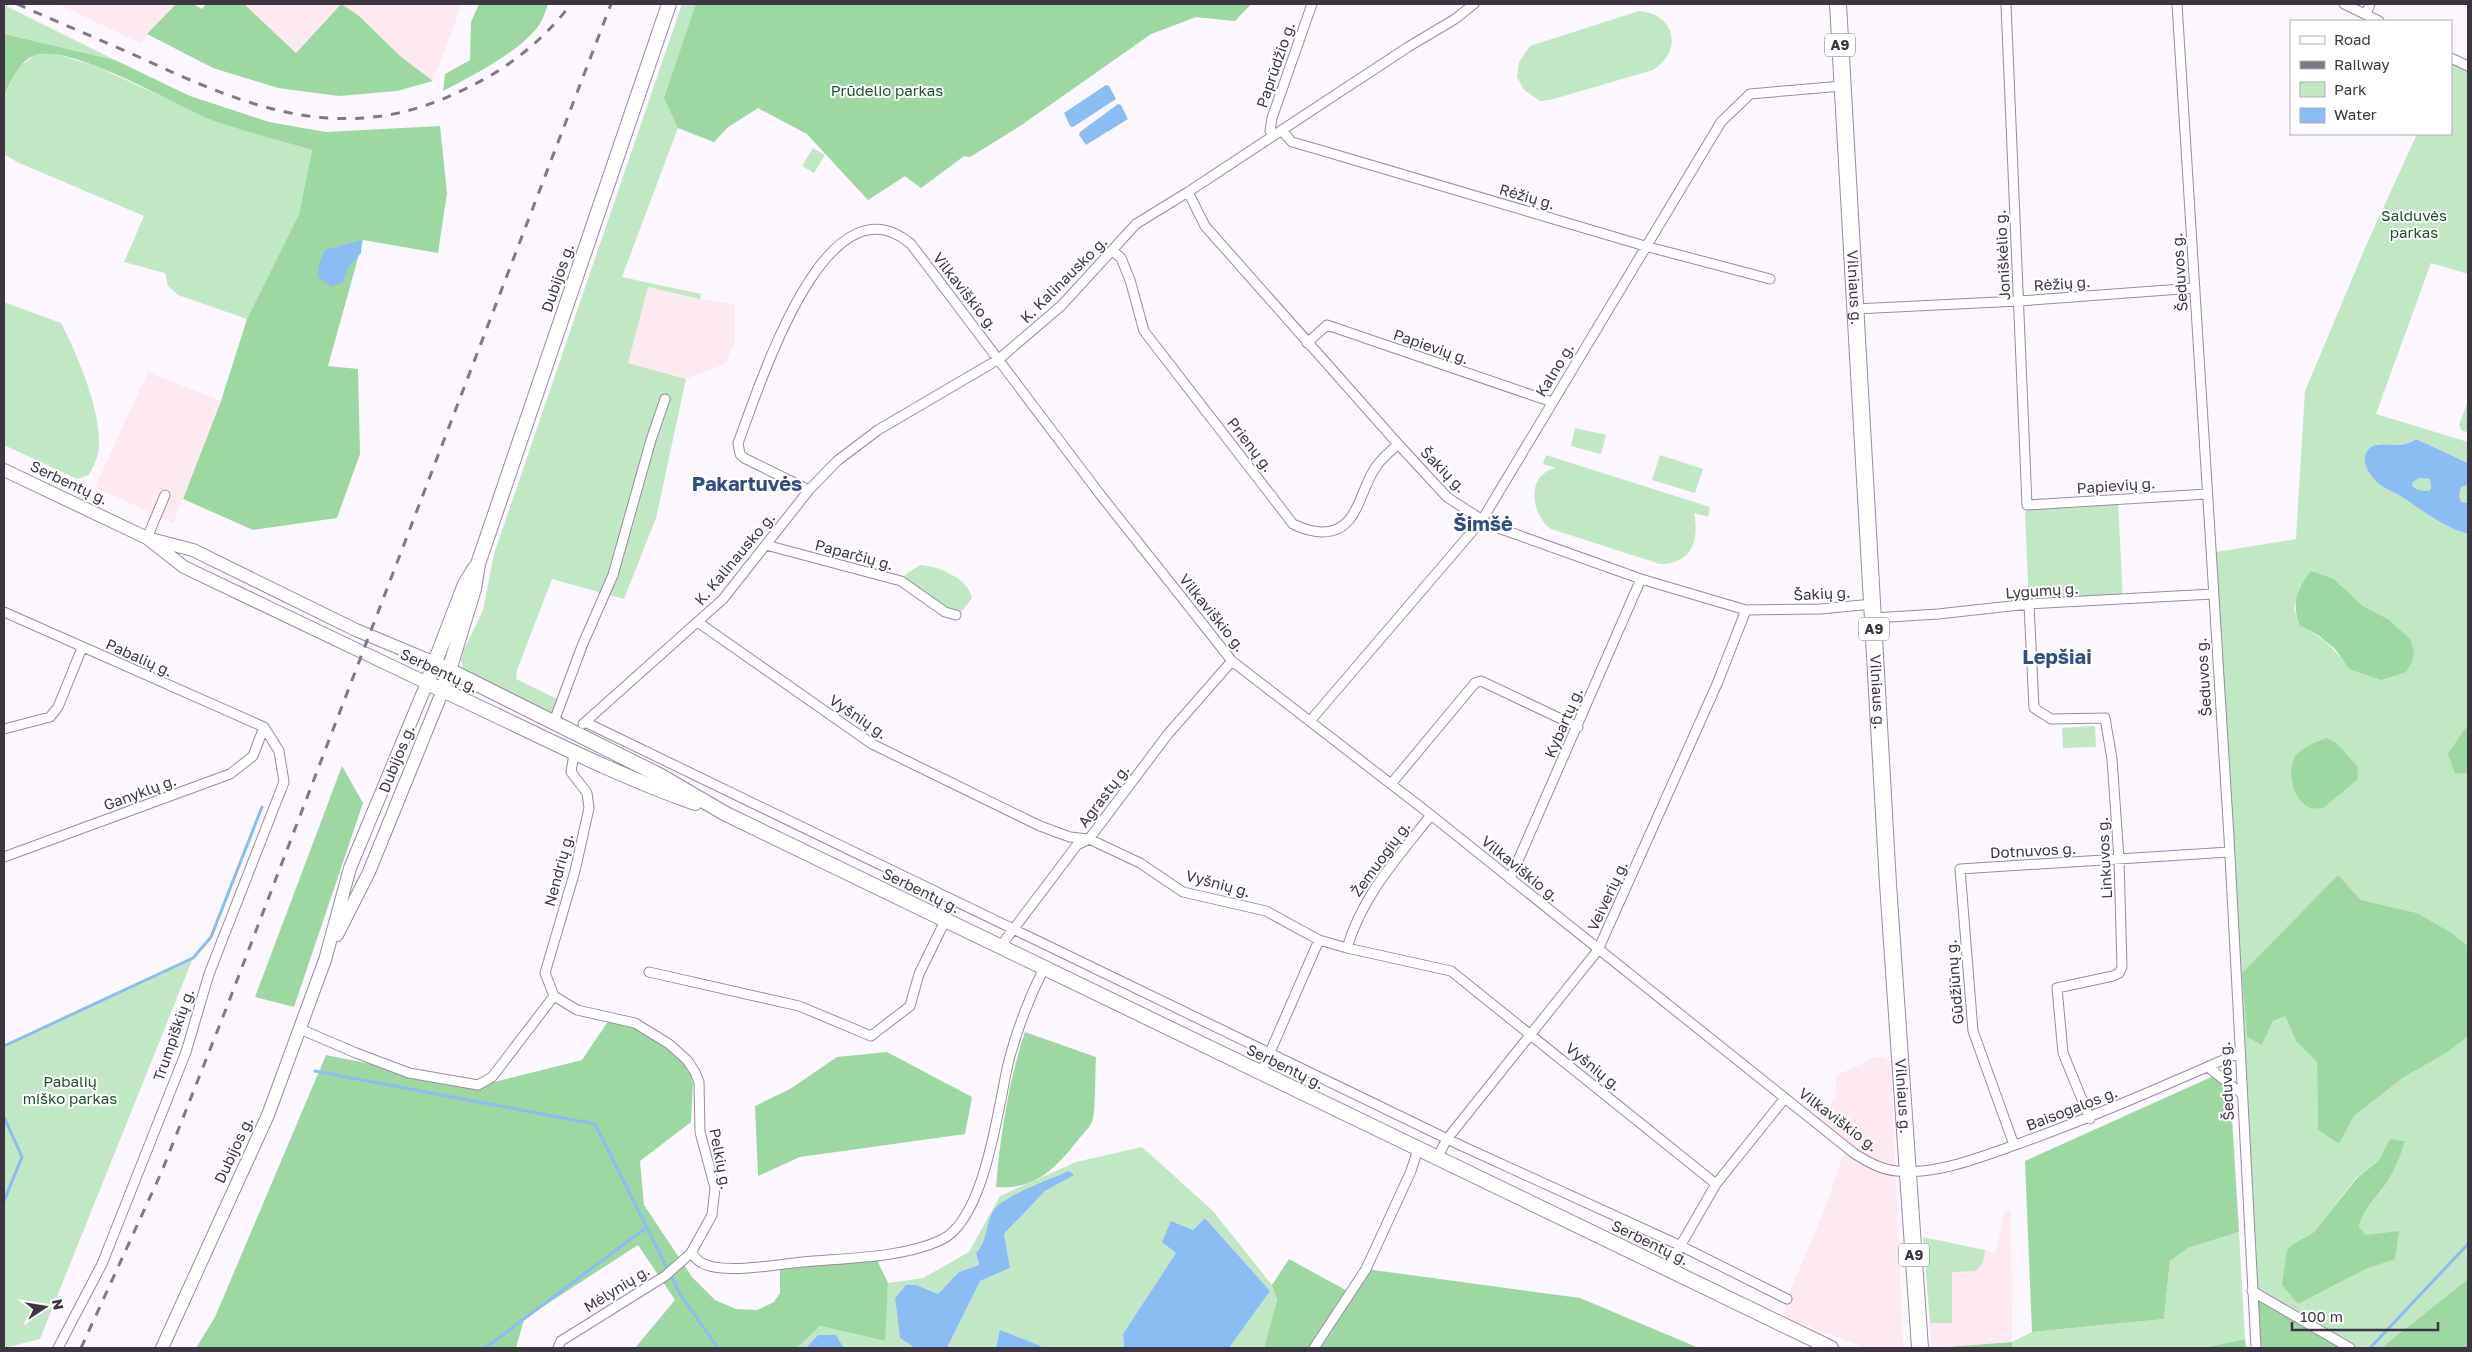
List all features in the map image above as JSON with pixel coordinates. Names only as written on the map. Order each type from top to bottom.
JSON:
[{"type":"highway","name":"Vilniaus g.","points":[[1838,4],[1888,884],[1920,1348]]},
{"type":"main road","name":"Dubijos g.","points":[[325,960],[369,872],[443,690],[474,589],[478,564],[669,4]]},
{"type":"main road","name":"Serbentų g.","points":[[4,470],[147,538],[193,550],[356,630],[450,670],[554,724],[659,775],[726,814],[1831,1348]]},
{"type":"main road","name":"Serbentų g.","points":[[147,538],[184,567],[574,754],[654,789],[726,814]]},
{"type":"main road","name":"Dubijos g.","points":[[162,1348],[268,1115],[325,960],[350,868],[427,683],[465,584],[478,564]]},
{"type":"street","name":"Paprūdžio g.","points":[[1273,136],[1270,131],[1272,118],[1312,4]]},
{"type":"street","name":"K. Kalinausko g.","points":[[573,733],[638,672],[699,623],[724,599],[809,490],[837,461],[878,430],[999,359],[1043,323],[1113,251],[1136,224],[1188,192],[1408,47],[1455,19],[1474,4]]},
{"type":"street","name":"Joniškėlio g.","points":[[2006,4],[2027,505]]},
{"type":"street","name":"Šeduvos g.","points":[[2177,4],[2229,852],[2256,1348]]},
{"type":"street","points":[[2344,4],[2376,20]]},
{"type":"street","points":[[2366,14],[2370,4]]},
{"type":"street","points":[[2452,58],[2468,66]]},
{"type":"street","name":"Kalno g.","points":[[1310,721],[1482,520],[1721,122],[1750,94],[1842,86]]},
{"type":"street","name":"Rėžių g.","points":[[1281,130],[1292,142],[1646,246],[1770,279]]},
{"type":"street","name":"Šakių g.","points":[[1188,192],[1205,226],[1307,343],[1447,497],[1482,520],[1498,528],[1641,578],[1746,610],[1820,609],[1873,611]]},
{"type":"street","name":"Vilkaviškio g.","points":[[809,490],[744,458],[740,454],[738,443],[802,291],[833,248],[844,239],[870,229],[882,230],[901,236],[911,244],[1099,493],[1232,661],[1431,815],[1855,1154],[1870,1163],[1894,1171],[1908,1172]]},
{"type":"street","name":"Prienų g.","points":[[1113,251],[1121,258],[1130,280],[1144,331],[1293,524],[1314,532],[1326,532],[1343,527],[1354,514],[1374,469],[1398,444]]},
{"type":"street","name":"Rėžių g.","points":[[1855,309],[2019,301],[2195,288]]},
{"type":"street","name":"Papievių g.","points":[[1307,343],[1327,325],[1552,402]]},
{"type":"street","points":[[554,724],[582,646],[613,575],[651,440],[665,399]]},
{"type":"street","name":"Papievių g.","points":[[2027,505],[2207,494]]},
{"type":"street","points":[[147,538],[165,495]]},
{"type":"street","name":"Paparčių g.","points":[[766,546],[901,581],[945,612],[956,615]]},
{"type":"street","name":"Kybartų g.","points":[[1510,879],[1578,727],[1641,578]]},
{"type":"street","name":"Lygumų g.","points":[[1873,611],[1938,614],[2029,604],[2213,594]]},
{"type":"street","name":"Linkuvos g.","points":[[2029,604],[2034,708],[2051,719],[2105,718],[2112,759],[2119,859],[2122,967],[2119,973],[2113,976],[2056,988],[2063,1053],[2090,1119]]},
{"type":"street","name":"Veiverių g.","points":[[1437,1158],[1447,1139],[1598,950],[1717,684],[1746,610]]},
{"type":"street","name":"Pabalių g.","points":[[4,612],[264,727]]},
{"type":"street","name":"Vyšnių g.","points":[[699,623],[880,748],[1040,826],[1070,837],[1089,839],[1140,863],[1182,892],[1266,911],[1319,940],[1451,971],[1716,1184]]},
{"type":"street","points":[[4,729],[50,717],[58,707],[82,648]]},
{"type":"street","name":"Agrastų g.","points":[[1000,947],[1078,845],[1089,839],[1168,734],[1232,661]]},
{"type":"street","points":[[1391,784],[1475,683],[1481,681],[1578,727]]},
{"type":"street","points":[[585,722],[1447,1139],[1679,1245],[1787,1299]]},
{"type":"street","name":"Ganyklų g.","points":[[4,857],[230,774],[253,756],[264,727]]},
{"type":"street","name":"Trumpiškių g.","points":[[58,1348],[102,1264],[186,1052],[209,974],[284,782],[279,751],[264,727]]},
{"type":"street","name":"Nendrių g.","points":[[554,996],[545,973],[575,871],[589,808],[587,794],[571,772],[574,754]]},
{"type":"street","name":"Žemuogių g.","points":[[1347,948],[1352,929],[1370,893],[1431,815]]},
{"type":"street","name":"Dotnuvos g.","points":[[1960,869],[2229,852]]},
{"type":"street","name":"Gūdžiūnų g.","points":[[1960,869],[1973,1031],[2014,1145]]},
{"type":"street","points":[[649,972],[799,1006],[871,1036],[910,1006],[919,974],[945,921]]},
{"type":"street","points":[[1261,1073],[1319,940]]},
{"type":"street","points":[[691,1252],[702,1263],[730,1269],[912,1249],[943,1239],[953,1232],[969,1212],[997,1124],[1010,1060],[1036,984],[1044,968]]},
{"type":"street","points":[[300,1028],[356,1053],[409,1073],[478,1085],[492,1077],[554,996]]},
{"type":"street","name":"Pelkių g.","points":[[554,996],[577,1010],[635,1023],[669,1044],[687,1060],[695,1072],[699,1082],[698,1117],[700,1132],[715,1188],[712,1215],[691,1252]]},
{"type":"street","name":"Baisogalos g.","points":[[1908,1172],[1924,1171],[1970,1160],[2090,1119],[2239,1053]]},
{"type":"street","points":[[2208,1067],[2242,1094]]},
{"type":"street","points":[[1667,1269],[1679,1245],[1716,1184],[1785,1098]]},
{"type":"street","points":[[1314,1348],[1366,1269],[1411,1171],[1418,1149]]},
{"type":"street","name":"Mėlynių g.","points":[[558,1348],[561,1341],[665,1276],[691,1252]]},
{"type":"street","points":[[2252,1291],[2350,1348]]},
{"type":"shaded area","points":[[58,4],[176,4],[140,43]]},
{"type":"shaded area","points":[[244,4],[340,4],[296,53]]},
{"type":"shaded area","points":[[341,4],[462,4],[433,81],[400,56]]},
{"type":"shaded area","points":[[648,287],[700,299],[735,304],[735,341],[725,364],[686,379],[628,363]]},
{"type":"shaded area","points":[[148,372],[221,401],[173,523],[95,487]]},
{"type":"shaded area","points":[[1876,1057],[1885,1057],[1891,1065],[1903,1348],[1865,1348],[1783,1316],[1787,1299],[1825,1208],[1846,1147],[1815,1122],[1837,1096],[1835,1076]]},
{"type":"shaded area","points":[[2005,1209],[2011,1211],[2012,1342],[1932,1348],[1930,1323],[1952,1323],[1952,1272],[1983,1263],[1985,1250],[1995,1254]]},
{"type":"green space","points":[[176,4],[193,4],[202,9],[206,4],[244,4],[296,53],[341,4],[358,15],[400,56],[433,81],[397,91],[339,96],[278,88],[213,68],[147,34]]},
{"type":"green space","points":[[479,4],[548,4],[541,22],[523,42],[496,61],[443,91],[445,74],[470,60],[471,22]]},
{"type":"green space","points":[[682,4],[1251,4],[1235,21],[1196,17],[1151,34],[1020,126],[970,157],[964,156],[921,188],[905,176],[868,200],[807,134],[758,108],[728,127],[714,142],[678,128],[622,277],[701,294],[700,299],[648,287],[628,363],[686,379],[656,518],[624,599],[552,579],[517,670],[516,679],[557,699],[550,717],[464,671],[461,660],[483,610],[494,554]]},
{"type":"green space","name":"Prūdelio parkas","points":[[696,4],[1251,4],[1235,21],[1196,17],[1151,34],[1020,126],[970,157],[964,156],[921,188],[905,176],[868,200],[807,134],[758,108],[728,127],[714,142],[678,128],[664,98]]},
{"type":"green space","points":[[4,5],[115,60],[4,34]]},
{"type":"green space","points":[[1639,11],[1661,19],[1668,26],[1671,34],[1672,44],[1669,53],[1663,62],[1653,70],[1550,100],[1540,101],[1524,90],[1517,77],[1519,62],[1530,46]]},
{"type":"green space","points":[[4,34],[115,60],[190,96],[269,122],[326,132],[440,126],[447,193],[438,253],[363,240],[328,366],[358,369],[360,454],[337,518],[253,530],[183,499],[221,401],[247,319],[299,214],[312,150],[217,122],[99,67],[53,54],[36,55],[25,61],[4,95]]},
{"type":"green space","points":[[51,53],[93,65],[216,121],[312,150],[299,214],[247,319],[178,295],[168,286],[165,273],[124,262],[144,216],[17,162],[4,154],[4,95],[19,67],[35,55]]},
{"type":"green space","name":"Salduvės parkas","points":[[2453,59],[2468,66],[2468,274],[2431,263],[2376,414],[2468,442],[2468,463],[2416,439],[2402,445],[2377,444],[2365,456],[2365,464],[2370,474],[2459,531],[2468,534],[2468,724],[2465,728],[2455,774],[2468,773],[2468,946],[2452,933],[2417,913],[2361,900],[2338,875],[2242,973],[2262,1045],[2273,1021],[2285,1016],[2296,1041],[2317,1062],[2318,1130],[2339,1144],[2354,1116],[2404,1077],[2448,1052],[2468,1036],[2468,1279],[2381,1348],[2350,1348],[2252,1291],[2210,553],[2296,539],[2305,391],[2368,241],[2417,135],[2452,135],[2452,62]],"holes":[[[2334,579],[2363,606],[2388,619],[2349,669],[2339,655],[2327,644],[2315,634],[2299,625],[2294,608],[2300,586]],[[2390,1139],[2381,1191],[2362,1214],[2359,1227],[2394,1259],[2366,1269],[2298,1304],[2293,1244],[2314,1232],[2356,1178],[2379,1160]]]},
{"type":"green space","points":[[813,148],[825,155],[814,173],[802,166]]},
{"type":"green space","points":[[4,302],[61,323],[82,369],[94,405],[99,439],[98,454],[89,475],[77,479],[4,445]]},
{"type":"green space","points":[[2468,401],[2468,432],[2462,431],[2459,425]]},
{"type":"green space","points":[[1575,428],[1606,435],[1601,454],[1571,446]]},
{"type":"green space","points":[[1546,455],[1710,507],[1708,517],[1694,513],[1696,533],[1691,549],[1679,560],[1660,564],[1551,529],[1539,514],[1535,505],[1534,495],[1540,478],[1546,472],[1556,468],[1543,464]]},
{"type":"green space","points":[[1660,455],[1703,469],[1695,493],[1652,480]]},
{"type":"green space","points":[[2419,478],[2430,479],[2431,488],[2429,491],[2418,490],[2412,486],[2413,482]]},
{"type":"green space","points":[[2466,484],[2468,485],[2468,503],[2461,502],[2459,495],[2461,487]]},
{"type":"green space","points":[[2118,502],[2123,599],[2029,604],[2025,515],[2027,505]]},
{"type":"green space","points":[[920,565],[951,574],[965,585],[972,598],[960,614],[956,615],[901,581],[906,574]]},
{"type":"green space","points":[[2311,571],[2334,579],[2363,606],[2388,619],[2410,639],[2414,651],[2412,662],[2406,672],[2381,680],[2349,669],[2335,649],[2318,635],[2299,625],[2296,609],[2297,596],[2302,584]]},
{"type":"green space","points":[[2468,724],[2468,773],[2455,774],[2448,754]]},
{"type":"green space","points":[[2095,726],[2096,747],[2063,748],[2062,728]]},
{"type":"green space","points":[[2327,738],[2336,743],[2358,767],[2357,780],[2323,808],[2312,808],[2305,805],[2296,794],[2291,773],[2292,765],[2296,755],[2308,746]]},
{"type":"green space","points":[[342,766],[363,803],[294,1007],[255,997]]},
{"type":"green space","points":[[2338,875],[2361,900],[2417,913],[2452,933],[2468,946],[2468,1036],[2448,1052],[2404,1077],[2354,1116],[2339,1144],[2318,1130],[2317,1062],[2296,1041],[2285,1016],[2273,1021],[2262,1045],[2247,1037],[2242,973]]},
{"type":"green space","name":"Pabalių miško parkas","points":[[193,958],[40,1339],[4,1348],[4,1046]]},
{"type":"green space","points":[[609,1020],[638,1029],[681,1059],[690,1072],[693,1083],[691,1122],[640,1161],[644,1205],[692,1277],[715,1300],[736,1309],[757,1310],[774,1302],[780,1293],[780,1268],[877,1260],[888,1283],[885,1341],[820,1326],[797,1348],[635,1348],[675,1300],[638,1245],[524,1319],[516,1348],[196,1348],[215,1317],[326,1055],[478,1086],[582,1060]]},
{"type":"green space","points":[[1025,1032],[1096,1057],[1093,1117],[1089,1127],[1061,1160],[1043,1176],[1022,1185],[996,1187],[1006,1108],[1014,1069]]},
{"type":"green space","points":[[887,1052],[972,1097],[965,1134],[800,1157],[758,1176],[755,1106],[790,1089],[837,1057]]},
{"type":"green space","points":[[2229,1069],[2239,1232],[2188,1248],[2170,1261],[2164,1319],[2032,1332],[2025,1161]]},
{"type":"green space","points":[[2390,1139],[2405,1141],[2392,1173],[2365,1211],[2359,1227],[2366,1235],[2399,1231],[2395,1259],[2366,1269],[2298,1304],[2282,1285],[2287,1250],[2293,1244],[2314,1232],[2357,1178],[2379,1160]]},
{"type":"green space","points":[[1142,1147],[1213,1211],[1272,1285],[1277,1300],[1264,1348],[1229,1348],[1270,1291],[1205,1218],[1193,1230],[1171,1221],[1176,1253],[1123,1334],[1124,1348],[1039,1348],[1041,1346],[1001,1331],[996,1348],[947,1348],[980,1281],[1010,1268],[1004,1234],[1045,1191],[1073,1175],[1069,1172],[1016,1194],[998,1205],[993,1211],[980,1248],[976,1253],[979,1265],[959,1272],[938,1294],[916,1285],[906,1285],[895,1298],[900,1338],[915,1348],[844,1348],[836,1335],[818,1335],[806,1348],[797,1348],[820,1326],[884,1341],[888,1283],[923,1278],[969,1252],[1000,1196],[1076,1162]]},
{"type":"green space","points":[[2239,1232],[2245,1339],[2203,1348],[2012,1348],[2012,1342],[2032,1332],[2164,1319],[2170,1261],[2188,1248]]},
{"type":"green space","points":[[1923,1237],[1985,1250],[1983,1263],[1975,1271],[1952,1272],[1952,1323],[1930,1323]]},
{"type":"green space","points":[[1289,1259],[1351,1293],[1366,1269],[1580,1298],[1699,1348],[1264,1348],[1277,1300],[1272,1285]]},
{"type":"green space","points":[[2468,1279],[2468,1348],[2381,1348]]},
{"type":"green space","points":[[2252,1291],[2350,1348],[2255,1348]]},
{"type":"green space","points":[[2245,1339],[2246,1348],[2203,1348]]},
{"type":"green space","points":[[2012,1342],[2012,1348],[1947,1348],[1947,1347]]},
{"type":"water","points":[[1106,85],[1109,86],[1116,99],[1073,127],[1070,126],[1064,113]]},
{"type":"water","points":[[1118,104],[1121,105],[1128,119],[1086,145],[1079,135],[1080,132]]},
{"type":"water","points":[[362,240],[361,253],[348,268],[343,282],[331,287],[318,277],[319,264],[325,250]]},
{"type":"water","points":[[2416,439],[2468,463],[2468,485],[2461,487],[2459,495],[2461,502],[2468,503],[2468,534],[2433,518],[2401,496],[2380,485],[2369,473],[2365,457],[2366,453],[2373,446],[2409,443]],"holes":[[[2419,478],[2430,479],[2431,488],[2429,491],[2418,490],[2412,486],[2413,482]]]},
{"type":"water","points":[[1069,1171],[1074,1175],[1045,1191],[1004,1234],[1010,1268],[980,1281],[947,1348],[915,1348],[900,1338],[895,1298],[906,1285],[916,1285],[938,1294],[959,1272],[979,1265],[976,1253],[983,1243],[993,1211],[998,1205],[1028,1188]]},
{"type":"water","points":[[1205,1218],[1270,1291],[1229,1348],[1124,1348],[1123,1334],[1176,1253],[1162,1242],[1171,1221],[1193,1230]]},
{"type":"water","points":[[1000,1330],[1041,1346],[1039,1348],[996,1348]]},
{"type":"water","points":[[818,1335],[836,1335],[844,1348],[806,1348]]},
{"type":"waterway","points":[[4,1046],[193,958],[211,937],[262,807]]},
{"type":"waterway","points":[[315,1071],[595,1124],[680,1294],[718,1348]]},
{"type":"waterway","points":[[4,1117],[22,1157],[4,1201]]},
{"type":"waterway","points":[[485,1348],[647,1227]]},
{"type":"waterway","points":[[2370,1348],[2468,1244]]},
{"type":"railway","points":[[17,4],[219,92],[259,105],[298,114],[338,118],[378,116],[420,107],[463,90],[494,73],[522,54],[548,31],[571,4]]},
{"type":"railway","points":[[81,1348],[162,1171],[226,1009],[611,4]]},
{"type":"district","name":"Pakartuvės","points":[[747,484]]},
{"type":"district","name":"Šimšė","points":[[1483,524]]},
{"type":"district","name":"Lepšiai","points":[[2057,657]]}]
